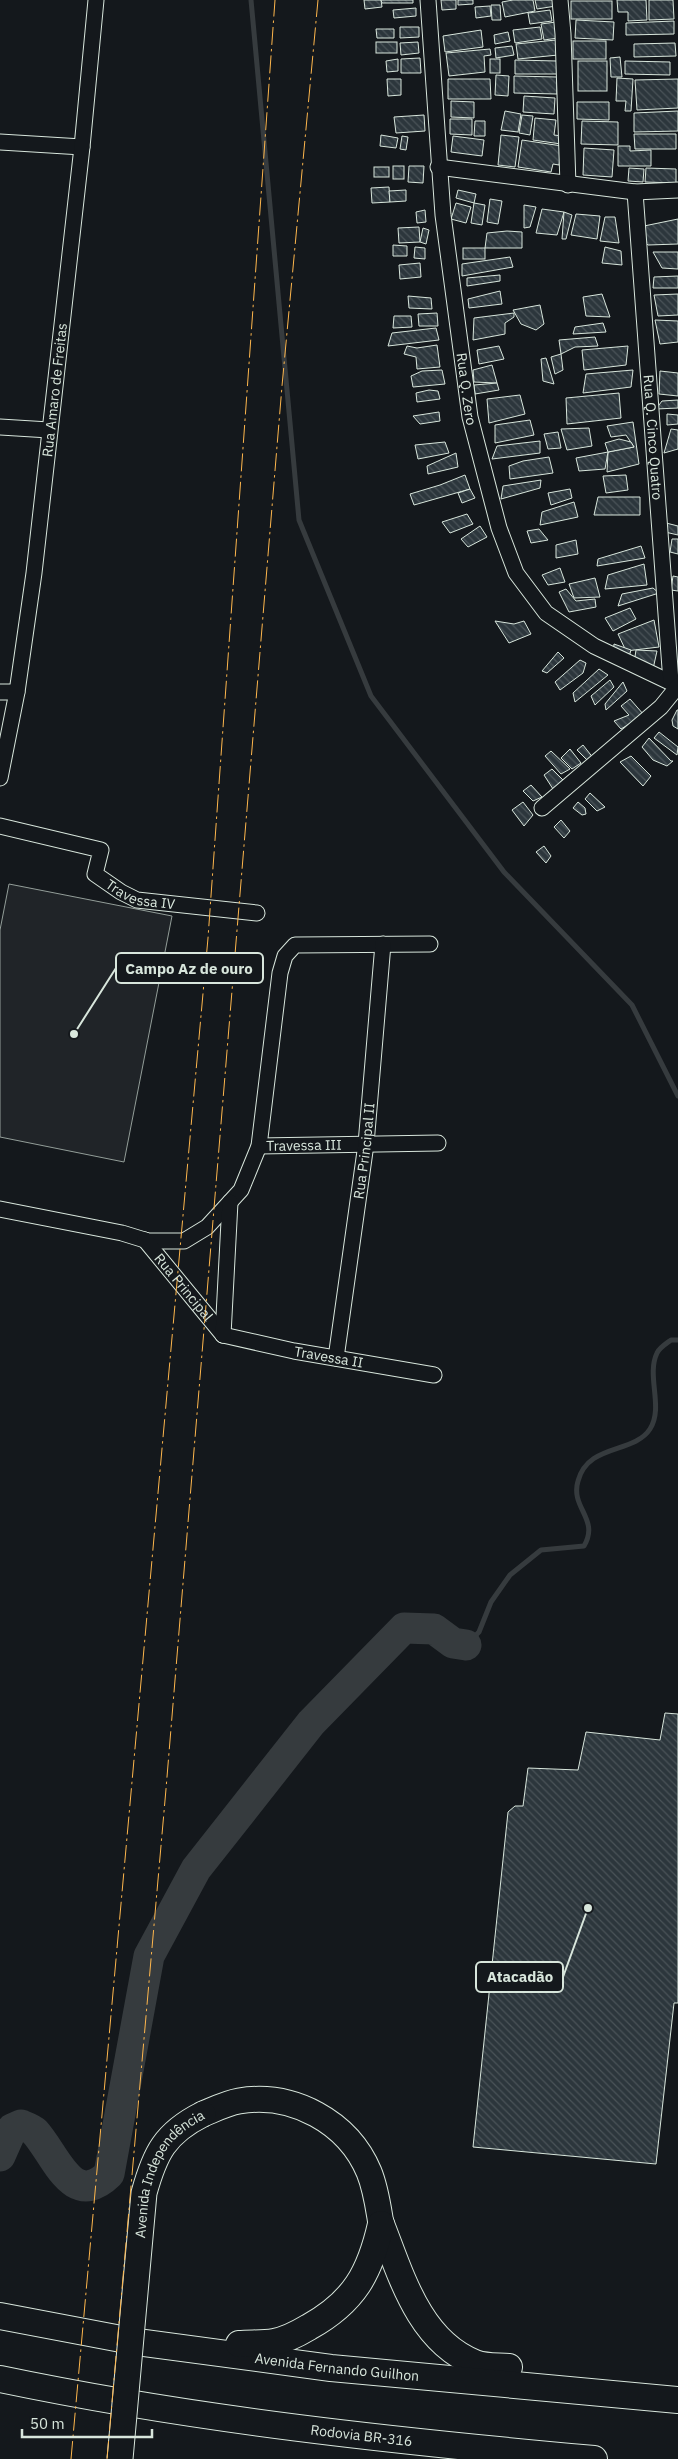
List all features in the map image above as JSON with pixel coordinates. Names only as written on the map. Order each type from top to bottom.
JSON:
[{"type":"highway","points":[[175,2347],[274,2342],[297,2334],[330,2315],[355,2290],[372,2258],[380,2224]]},
{"type":"highway","points":[[380,2224],[405,2287],[417,2309],[435,2335],[454,2353],[477,2364],[635,2382],[651,2396]]},
{"type":"highway","name":"Avenida Fernando Guilhon","points":[[0,2316],[137,2342],[332,2368],[678,2400]]},
{"type":"highway","name":"Rodovia BR-316","points":[[0,2379],[131,2404],[318,2431],[502,2455],[594,2459]]},
{"type":"main road","name":"Avenida Independência","points":[[120,2459],[144,2193],[152,2166],[164,2143],[186,2122],[237,2101],[264,2100],[290,2103],[323,2118],[350,2141],[365,2163],[375,2188],[380,2224]]},
{"type":"street","name":"Rua Amaro de Freitas","points":[[0,778],[17,692],[82,147],[96,0]]},
{"type":"street","name":"Rua Q. Zero","points":[[428,0],[438,167],[470,416],[499,528],[516,573],[546,613],[594,646],[676,685]]},
{"type":"street","points":[[560,0],[563,34],[568,185]]},
{"type":"street","points":[[0,142],[82,147]]},
{"type":"street","points":[[438,167],[635,192],[678,190]]},
{"type":"street","name":"Rua Q. Cinco Quatro","points":[[635,192],[676,685]]},
{"type":"street","points":[[0,427],[49,430]]},
{"type":"street","points":[[542,808],[654,713],[676,685]]},
{"type":"street","points":[[0,692],[17,692]]},
{"type":"street","name":"Travessa IV","points":[[0,826],[101,850],[95,874],[121,892],[137,900],[257,913]]},
{"type":"street","name":"Rua Principal II","points":[[336,1358],[366,1144],[383,944]]},
{"type":"street","points":[[0,1209],[122,1233],[145,1240],[184,1241],[207,1227],[241,1190],[259,1146],[280,972],[285,956],[296,945],[430,944]]},
{"type":"street","name":"Travessa III","points":[[259,1146],[438,1143]]},
{"type":"street","points":[[223,1335],[230,1202]]},
{"type":"street","name":"Rua Principal","points":[[145,1240],[223,1335]]},
{"type":"street","name":"Travessa II","points":[[223,1335],[336,1358],[434,1375]]},
{"type":"shaded area","points":[[9,884],[172,916],[124,1162],[0,1137],[0,930]]},
{"type":"building","points":[[364,0],[381,0],[382,7],[365,9]]},
{"type":"building","points":[[381,0],[413,0],[413,3],[382,3]]},
{"type":"building","points":[[441,0],[456,0],[456,9],[442,10]]},
{"type":"building","points":[[458,0],[473,0],[473,4],[458,5]]},
{"type":"building","points":[[533,0],[535,11],[505,17],[502,2]]},
{"type":"building","points":[[535,0],[555,0],[556,6],[537,9]]},
{"type":"building","points":[[617,0],[646,0],[647,20],[628,21],[628,12],[618,12]]},
{"type":"building","points":[[649,0],[673,0],[674,19],[649,20]]},
{"type":"building","points":[[571,1],[612,1],[612,19],[571,19]]},
{"type":"building","points":[[491,5],[500,5],[501,20],[492,20]]},
{"type":"building","points":[[490,6],[491,16],[476,18],[475,7]]},
{"type":"building","points":[[416,8],[416,16],[394,18],[393,10]]},
{"type":"building","points":[[550,10],[552,21],[530,24],[528,13]]},
{"type":"building","points":[[576,20],[614,22],[613,40],[575,38]]},
{"type":"building","points":[[674,21],[674,34],[626,35],[626,23]]},
{"type":"building","points":[[556,22],[558,38],[544,40],[541,24]]},
{"type":"building","points":[[400,27],[419,27],[419,37],[400,38]]},
{"type":"building","points":[[540,27],[542,39],[515,43],[513,30]]},
{"type":"building","points":[[376,29],[394,29],[394,38],[377,38]]},
{"type":"building","points":[[481,30],[483,47],[445,52],[443,36]]},
{"type":"building","points":[[508,32],[510,41],[495,44],[494,35]]},
{"type":"building","points":[[556,40],[558,55],[518,59],[516,44]]},
{"type":"building","points":[[573,41],[606,41],[606,59],[573,59]]},
{"type":"building","points":[[376,42],[397,42],[397,53],[376,53]]},
{"type":"building","points":[[418,42],[419,53],[401,55],[400,43]]},
{"type":"building","points":[[675,43],[676,56],[634,57],[634,44]]},
{"type":"building","points":[[512,46],[514,55],[496,58],[495,48]]},
{"type":"building","points":[[490,49],[491,55],[484,56],[485,72],[449,76],[446,53]]},
{"type":"building","points":[[620,57],[622,77],[611,77],[610,58]]},
{"type":"building","points":[[420,58],[421,73],[401,73],[401,59]]},
{"type":"building","points":[[398,59],[398,71],[387,72],[386,61]]},
{"type":"building","points":[[490,59],[500,59],[500,73],[490,73]]},
{"type":"building","points":[[515,60],[557,61],[557,74],[515,74]]},
{"type":"building","points":[[578,61],[607,61],[607,91],[578,91]]},
{"type":"building","points":[[625,61],[670,62],[670,75],[625,74]]},
{"type":"building","points":[[496,75],[509,76],[508,96],[495,95]]},
{"type":"building","points":[[514,76],[557,77],[557,94],[514,93]]},
{"type":"building","points":[[617,78],[633,79],[631,111],[625,111],[626,101],[616,101]]},
{"type":"building","points":[[387,79],[401,79],[401,95],[388,96]]},
{"type":"building","points":[[448,79],[490,79],[491,99],[448,99]]},
{"type":"building","points":[[678,79],[678,108],[637,110],[635,80]]},
{"type":"building","points":[[524,96],[555,98],[554,114],[523,112]]},
{"type":"building","points":[[451,101],[474,102],[474,118],[451,117]]},
{"type":"building","points":[[577,102],[609,102],[609,120],[577,119]]},
{"type":"building","points":[[505,111],[521,114],[518,132],[501,130]]},
{"type":"building","points":[[678,111],[678,131],[634,132],[634,113]]},
{"type":"building","points":[[424,115],[425,131],[396,133],[394,117]]},
{"type":"building","points":[[522,115],[533,116],[530,135],[519,133]]},
{"type":"building","points":[[535,118],[556,120],[554,135],[562,136],[561,144],[533,140]]},
{"type":"building","points":[[450,119],[472,119],[472,135],[450,134]]},
{"type":"building","points":[[475,121],[485,121],[485,136],[474,136]]},
{"type":"building","points":[[582,121],[618,122],[618,145],[581,144]]},
{"type":"building","points":[[634,134],[676,134],[676,149],[635,149]]},
{"type":"building","points":[[381,135],[398,138],[396,148],[380,146]]},
{"type":"building","points":[[501,135],[519,137],[515,167],[498,165]]},
{"type":"building","points":[[402,136],[408,137],[406,150],[400,149]]},
{"type":"building","points":[[453,136],[484,140],[482,156],[451,152]]},
{"type":"building","points":[[522,140],[562,146],[559,165],[553,164],[551,172],[518,167]]},
{"type":"building","points":[[618,146],[630,146],[630,151],[651,150],[651,166],[618,166]]},
{"type":"building","points":[[584,148],[614,150],[612,177],[583,175]]},
{"type":"building","points":[[393,166],[404,166],[404,179],[393,179]]},
{"type":"building","points":[[409,166],[424,166],[423,183],[408,182]]},
{"type":"building","points":[[374,167],[389,167],[389,177],[374,177]]},
{"type":"building","points":[[629,168],[644,169],[643,182],[628,181]]},
{"type":"building","points":[[646,168],[676,169],[676,183],[645,182]]},
{"type":"building","points":[[389,187],[390,202],[372,203],[371,188]]},
{"type":"building","points":[[406,190],[406,201],[390,202],[389,191]]},
{"type":"building","points":[[458,190],[476,194],[474,203],[456,198]]},
{"type":"building","points":[[490,199],[502,201],[498,224],[487,222]]},
{"type":"building","points":[[456,203],[471,207],[466,223],[451,219]]},
{"type":"building","points":[[474,203],[485,205],[482,225],[471,223]]},
{"type":"building","points":[[524,205],[536,207],[530,227],[524,228]]},
{"type":"building","points":[[542,209],[564,212],[557,235],[536,233]]},
{"type":"building","points":[[425,210],[426,222],[417,223],[416,212]]},
{"type":"building","points":[[564,212],[572,215],[566,239],[562,239]]},
{"type":"building","points":[[576,214],[600,216],[597,239],[571,235]]},
{"type":"building","points":[[605,217],[615,217],[619,243],[600,241]]},
{"type":"building","points":[[678,219],[678,244],[648,245],[641,239],[644,226]]},
{"type":"building","points":[[419,227],[420,242],[399,243],[398,228]]},
{"type":"building","points":[[423,228],[429,230],[426,244],[420,242]]},
{"type":"building","points":[[522,232],[522,248],[485,248],[487,233]]},
{"type":"building","points":[[393,245],[407,246],[407,256],[393,256]]},
{"type":"building","points":[[415,247],[425,248],[425,259],[414,258]]},
{"type":"building","points":[[605,247],[621,251],[622,265],[602,263]]},
{"type":"building","points":[[463,248],[485,248],[485,259],[463,259]]},
{"type":"building","points":[[653,252],[678,252],[678,269],[662,268]]},
{"type":"building","points":[[510,257],[513,267],[462,276],[462,264]]},
{"type":"building","points":[[420,263],[421,277],[400,279],[399,265]]},
{"type":"building","points":[[500,275],[500,281],[467,286],[467,278]]},
{"type":"building","points":[[678,276],[678,288],[653,288],[654,277]]},
{"type":"building","points":[[500,291],[502,304],[469,308],[468,299]]},
{"type":"building","points":[[602,294],[610,317],[586,316],[583,297]]},
{"type":"building","points":[[678,294],[678,315],[658,316],[654,295]]},
{"type":"building","points":[[408,296],[431,298],[432,309],[409,308]]},
{"type":"building","points":[[540,305],[544,324],[536,330],[521,324],[513,310]]},
{"type":"building","points":[[437,313],[438,326],[419,326],[418,314]]},
{"type":"building","points":[[514,313],[514,317],[505,323],[505,334],[473,340],[474,318]]},
{"type":"building","points":[[394,316],[411,316],[412,327],[393,328]]},
{"type":"building","points":[[655,320],[678,321],[678,342],[660,344]]},
{"type":"building","points":[[603,323],[606,332],[573,334],[575,327]]},
{"type":"building","points":[[436,328],[439,340],[388,346],[392,333]]},
{"type":"building","points":[[595,337],[598,346],[575,347],[561,354],[559,340]]},
{"type":"building","points":[[437,345],[440,367],[417,369],[416,357],[404,354],[407,346],[417,348]]},
{"type":"building","points":[[499,346],[504,359],[479,364],[477,350]]},
{"type":"building","points":[[628,346],[626,365],[584,370],[582,350]]},
{"type":"building","points":[[561,354],[563,370],[555,374],[551,357]]},
{"type":"building","points":[[546,358],[554,384],[543,381],[541,359]]},
{"type":"building","points":[[492,365],[497,383],[474,382],[473,370]]},
{"type":"building","points":[[442,370],[445,384],[413,387],[411,376],[422,371]]},
{"type":"building","points":[[633,370],[631,387],[583,393],[586,374]]},
{"type":"building","points":[[660,371],[678,373],[678,396],[659,394]]},
{"type":"building","points":[[497,383],[499,390],[475,394],[474,385]]},
{"type":"building","points":[[429,390],[438,391],[440,399],[417,402],[416,393]]},
{"type":"building","points":[[619,393],[621,418],[567,424],[566,398]]},
{"type":"building","points":[[520,395],[525,414],[489,423],[487,399]]},
{"type":"building","points":[[678,400],[678,408],[656,409],[662,401]]},
{"type":"building","points":[[439,412],[440,421],[420,424],[413,416]]},
{"type":"building","points":[[667,414],[678,415],[678,424],[667,425]]},
{"type":"building","points":[[530,420],[534,435],[495,443],[495,425]]},
{"type":"building","points":[[633,422],[639,464],[607,472],[608,452],[634,447],[626,435],[611,437],[607,426]]},
{"type":"building","points":[[589,428],[592,446],[567,450],[561,429]]},
{"type":"building","points":[[671,429],[678,430],[678,449],[664,453]]},
{"type":"building","points":[[558,432],[561,448],[548,449],[544,434]]},
{"type":"building","points":[[619,439],[631,442],[634,447],[608,452],[605,443]]},
{"type":"building","points":[[540,441],[540,453],[492,459],[497,446]]},
{"type":"building","points":[[445,442],[449,453],[418,459],[415,445]]},
{"type":"building","points":[[608,452],[605,469],[579,471],[576,458]]},
{"type":"building","points":[[456,453],[458,467],[428,474],[427,466]]},
{"type":"building","points":[[549,457],[553,473],[510,479],[509,466],[523,461]]},
{"type":"building","points":[[465,475],[470,489],[414,505],[410,494]]},
{"type":"building","points":[[626,475],[628,490],[606,493],[603,476]]},
{"type":"building","points":[[541,480],[540,488],[501,499],[503,486]]},
{"type":"building","points":[[470,489],[475,498],[462,503],[458,493]]},
{"type":"building","points":[[570,489],[572,498],[551,505],[548,493]]},
{"type":"building","points":[[598,497],[640,497],[640,515],[594,515]]},
{"type":"building","points":[[574,502],[578,517],[540,525],[542,512]]},
{"type":"building","points":[[467,514],[473,524],[450,533],[442,522]]},
{"type":"building","points":[[666,523],[678,526],[678,535],[665,532]]},
{"type":"building","points":[[480,526],[487,537],[468,547],[461,539]]},
{"type":"building","points":[[539,529],[548,540],[531,543],[527,531]]},
{"type":"building","points":[[672,539],[678,539],[678,554],[670,552]]},
{"type":"building","points":[[576,540],[578,554],[556,558],[556,545]]},
{"type":"building","points":[[641,546],[645,558],[597,566],[598,559]]},
{"type":"building","points":[[644,564],[647,585],[605,589],[608,575]]},
{"type":"building","points":[[560,568],[565,582],[548,585],[542,575]]},
{"type":"building","points":[[673,576],[678,577],[678,591],[671,590]]},
{"type":"building","points":[[595,578],[600,597],[574,598],[569,584]]},
{"type":"building","points":[[653,588],[659,593],[618,606],[622,594]]},
{"type":"building","points":[[566,589],[576,601],[595,599],[596,607],[569,612],[559,592]]},
{"type":"building","points":[[630,608],[636,619],[613,631],[605,618]]},
{"type":"building","points":[[654,620],[659,647],[626,651],[618,634]]},
{"type":"building","points":[[495,621],[514,624],[524,621],[531,634],[509,643]]},
{"type":"building","points":[[614,644],[631,650],[628,660],[613,655]]},
{"type":"building","points":[[636,650],[657,651],[653,669],[634,663]]},
{"type":"building","points":[[558,652],[564,658],[547,673],[542,671]]},
{"type":"building","points":[[580,660],[586,663],[583,673],[560,690],[555,682]]},
{"type":"building","points":[[599,669],[608,675],[575,702],[573,693]]},
{"type":"building","points":[[610,680],[614,687],[595,705],[591,696]]},
{"type":"building","points":[[623,682],[627,691],[606,710],[605,704]]},
{"type":"building","points":[[630,699],[644,715],[621,729],[614,721],[629,715],[621,706]]},
{"type":"building","points":[[677,710],[678,729],[673,726],[672,720]]},
{"type":"building","points":[[659,732],[678,747],[677,755],[654,738]]},
{"type":"building","points":[[649,738],[673,761],[667,766],[653,760],[642,747]]},
{"type":"building","points":[[583,745],[594,759],[590,763],[577,750]]},
{"type":"building","points":[[570,749],[581,763],[572,769],[561,758]]},
{"type":"building","points":[[551,751],[570,769],[561,774],[545,756]]},
{"type":"building","points":[[631,756],[651,776],[643,786],[620,762]]},
{"type":"building","points":[[552,769],[563,780],[553,789],[544,775]]},
{"type":"building","points":[[531,785],[542,797],[533,801],[523,791]]},
{"type":"building","points":[[590,793],[605,807],[597,811],[585,799]]},
{"type":"building","points":[[523,802],[533,815],[524,826],[512,810]]},
{"type":"building","points":[[578,802],[585,808],[586,814],[582,815],[573,808]]},
{"type":"building","points":[[561,820],[570,831],[564,838],[554,827]]},
{"type":"building","points":[[544,846],[551,856],[546,863],[536,852]]},
{"type":"building","points":[[665,1713],[678,1714],[678,2003],[674,2003],[656,2164],[473,2147],[508,1812],[515,1806],[523,1806],[528,1768],[578,1770],[586,1732],[660,1740]]},
{"type":"waterway","points":[[251,0],[299,520],[371,696],[504,872],[632,1005],[678,1096]]},
{"type":"waterway","points":[[466,1645],[479,1632],[491,1602],[510,1575],[541,1550],[584,1546],[589,1528],[578,1499],[577,1490],[578,1481],[583,1469],[591,1460],[601,1454],[643,1437],[650,1429],[655,1411],[654,1362],[661,1347],[671,1340],[678,1340]]},
{"type":"waterway","points":[[0,2156],[12,2129],[21,2125],[35,2132],[58,2165],[75,2183],[85,2186],[96,2183],[109,2174],[149,1956],[196,1869],[311,1723],[404,1628],[434,1629],[453,1643],[466,1645]]},
{"type":"power","points":[[71,2459],[208,938],[275,0]]},
{"type":"power","points":[[107,2459],[166,1789],[282,386],[318,0]]},
{"type":"place","name":"Campo Az de ouro","points":[[74,1034]]},
{"type":"place","name":"Atacadão","points":[[588,1908]]}]
